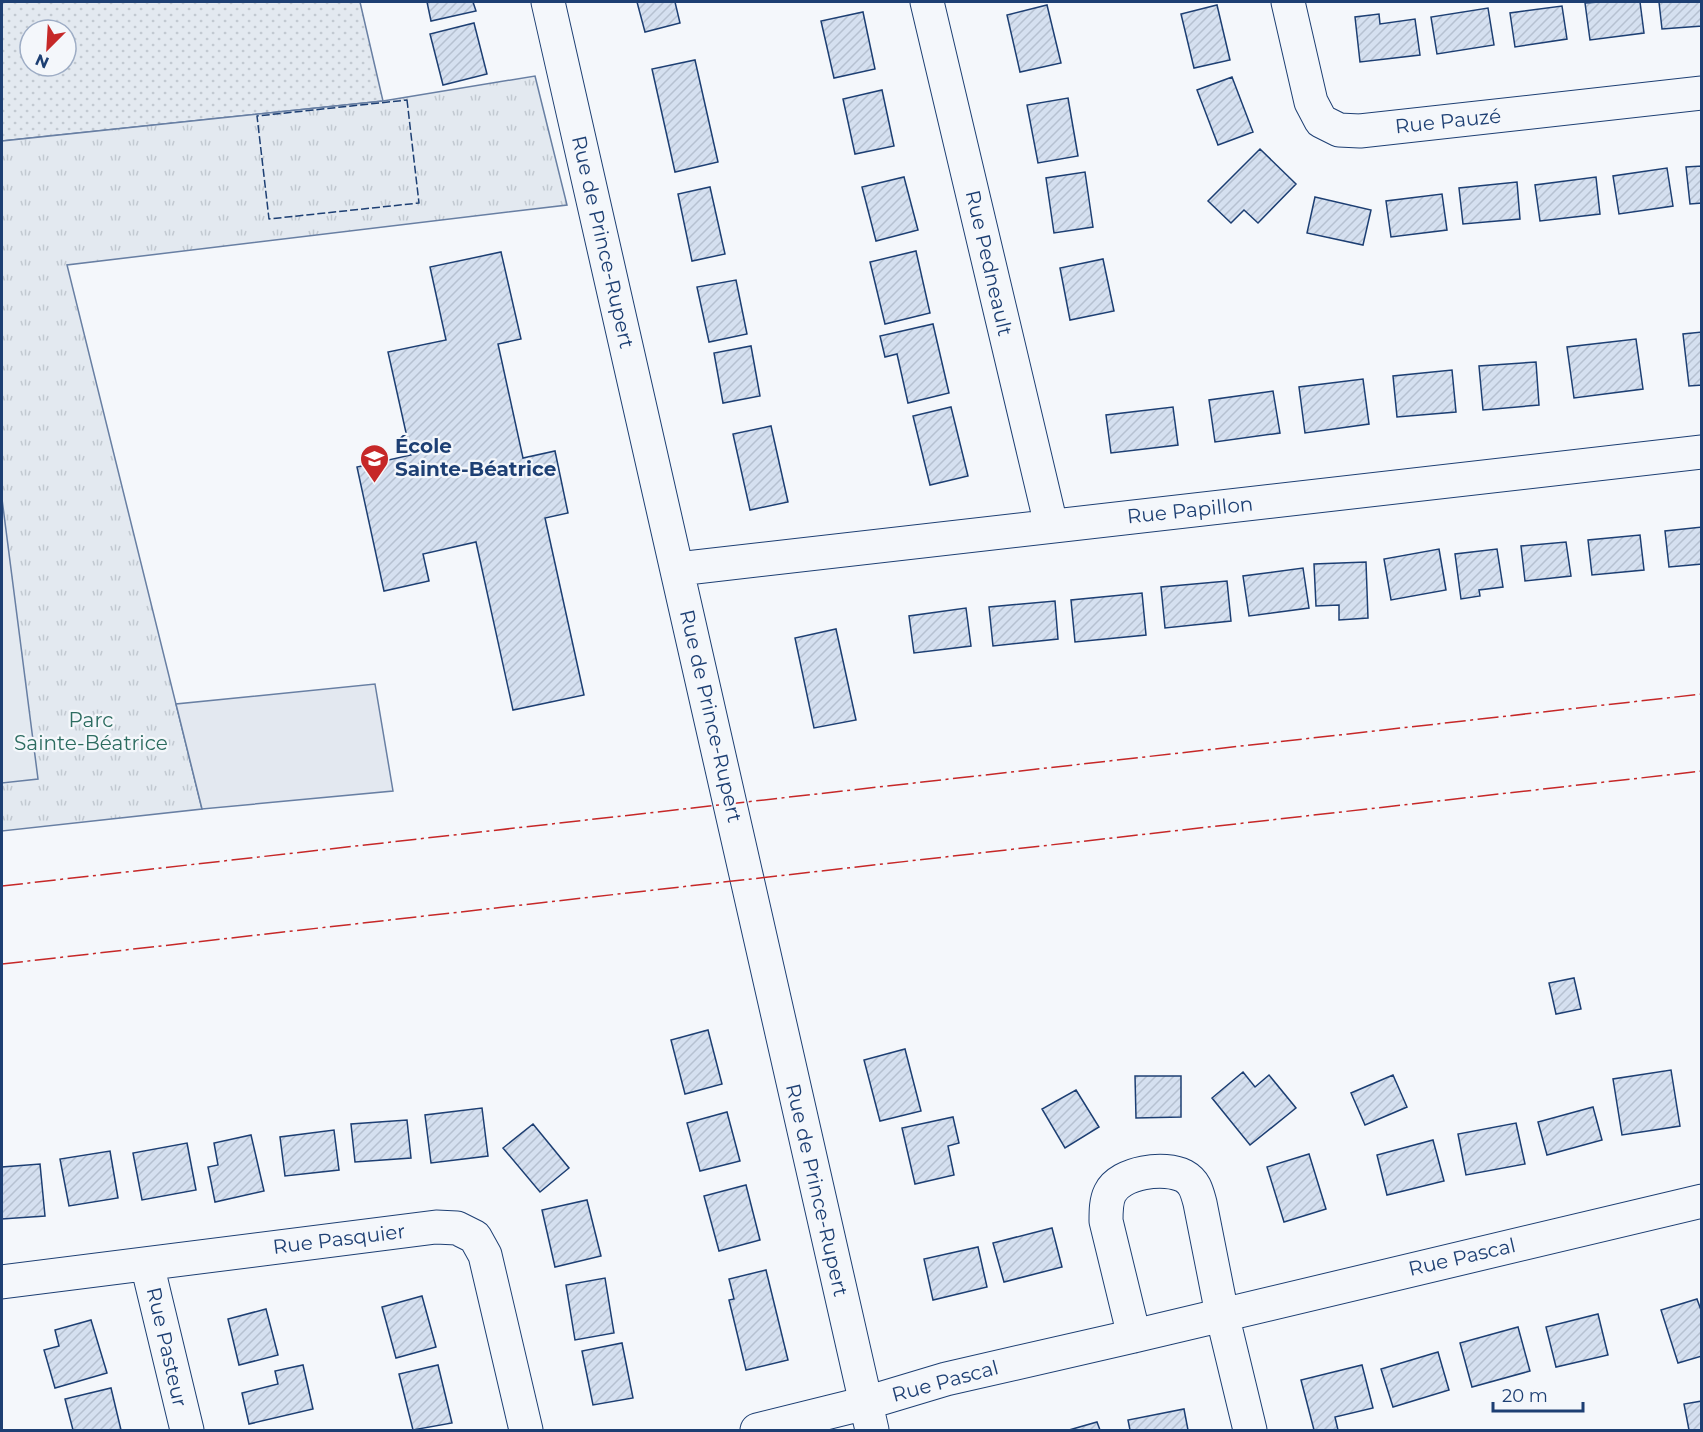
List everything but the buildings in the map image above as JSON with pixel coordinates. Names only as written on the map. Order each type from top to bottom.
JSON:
[{"type":"street","name":"Rue de Prince-Rupert","points":[[548,2],[869,1417]]},
{"type":"street","name":"Rue Pedneault","points":[[927,2],[1051,525]]},
{"type":"street","name":"Rue Pauzé","points":[[1288,2],[1311,102],[1321,120],[1339,130],[1360,131],[1701,93]]},
{"type":"street","name":"Rue Papillon","points":[[678,569],[1701,452]]},
{"type":"street","points":[[1134,1336],[1106,1221],[1107,1204],[1111,1191],[1120,1181],[1134,1174],[1168,1171],[1184,1176],[1195,1186],[1250,1431]]},
{"type":"street","name":"Rue Pascal","points":[[757,1431],[869,1417],[946,1379],[1701,1201]]},
{"type":"street","name":"Rue Pasquier","points":[[2,1282],[436,1227],[457,1228],[476,1237],[485,1255],[526,1431]]},
{"type":"street","name":"Rue Pasteur","points":[[147,1264],[187,1431]]},
{"type":"green space","points":[[2,2],[360,2],[383,101],[2,141]]},
{"type":"green space","name":"Parc Sainte-Béatrice","points":[[535,76],[567,205],[67,265],[202,809],[2,831],[2,141],[383,101]]},
{"type":"green space","points":[[2,499],[38,779],[2,783]]},
{"type":"shaded area","points":[[375,684],[393,791],[202,809],[176,704]]},
{"type":"fence","points":[[407,100],[419,203],[269,219],[257,116],[407,100]]},
{"type":"power","points":[[2,886],[1702,694]]},
{"type":"power","points":[[2,964],[1702,771]]},
{"type":"place","name":"École Sainte-Béatrice","points":[[374,484]]}]
